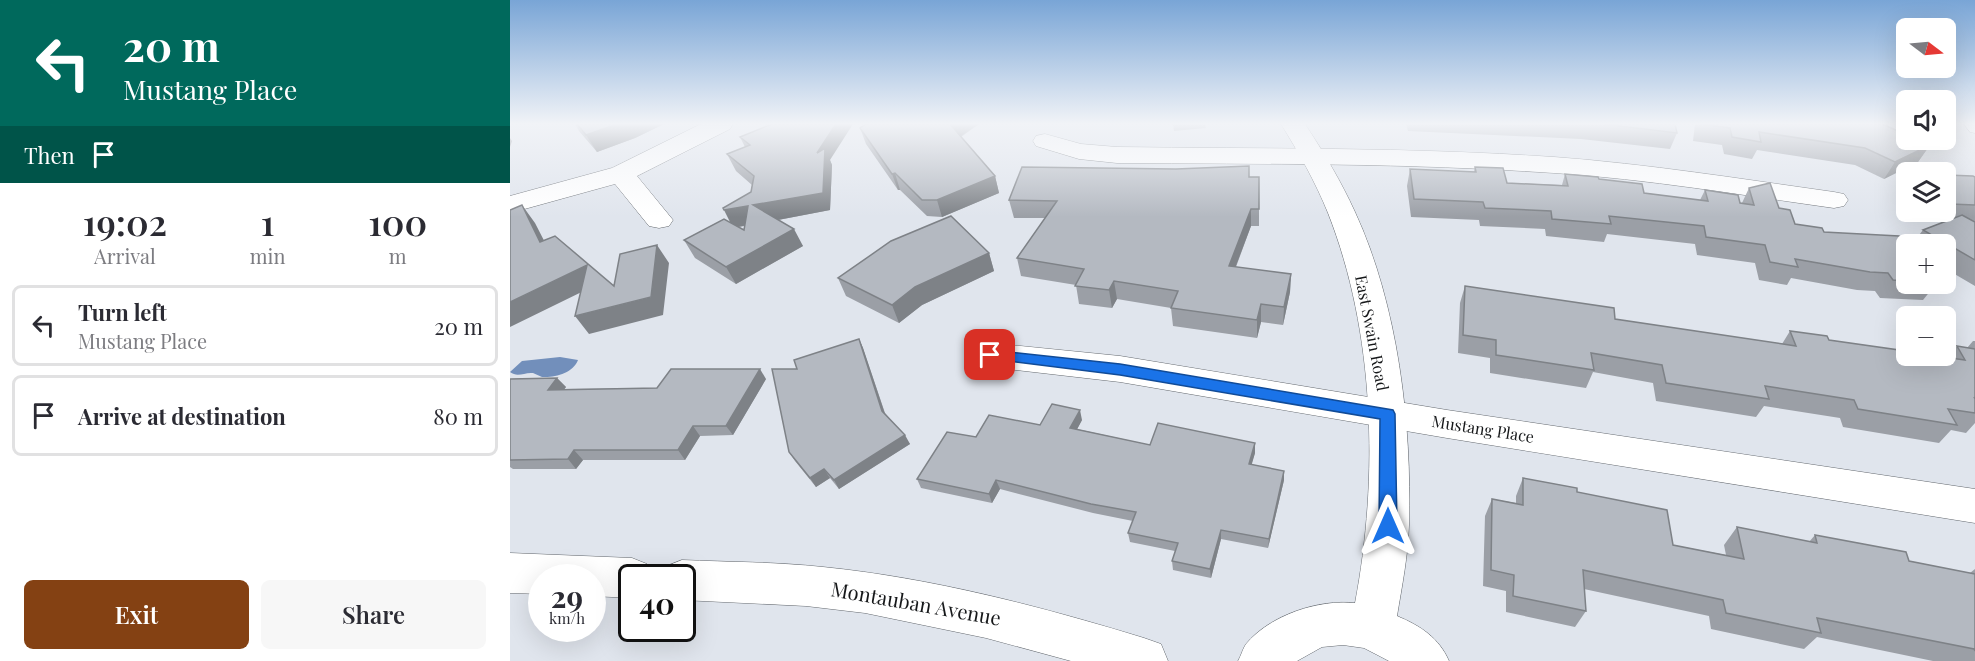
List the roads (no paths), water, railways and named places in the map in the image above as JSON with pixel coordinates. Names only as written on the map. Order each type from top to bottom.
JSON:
[{"type":"street","points":[[510,205],[621,174],[659,155]]},
{"type":"street","points":[[1116,155],[1465,160],[1555,165],[1646,174],[1834,200]]},
{"type":"street","name":"East Swain Road","points":[[1313,155],[1336,202],[1356,255],[1372,315],[1388,414],[1388,526],[1373,628]]},
{"type":"street","points":[[621,174],[659,220]]},
{"type":"street","name":"Mustang Place","points":[[990,355],[1120,369],[1388,414],[1975,506]]},
{"type":"street","points":[[510,573],[618,577]]},
{"type":"street","name":"Montauban Avenue","points":[[696,581],[821,587],[896,597],[962,609],[1058,633],[1144,661]]},
{"type":"street","points":[[1262,661],[1280,643],[1309,628],[1341,623],[1373,628],[1407,645],[1425,661]]},
{"type":"water","points":[[560,357],[578,360],[576,365],[568,371],[552,377],[542,377],[533,373],[516,375],[510,372],[522,361]]}]
